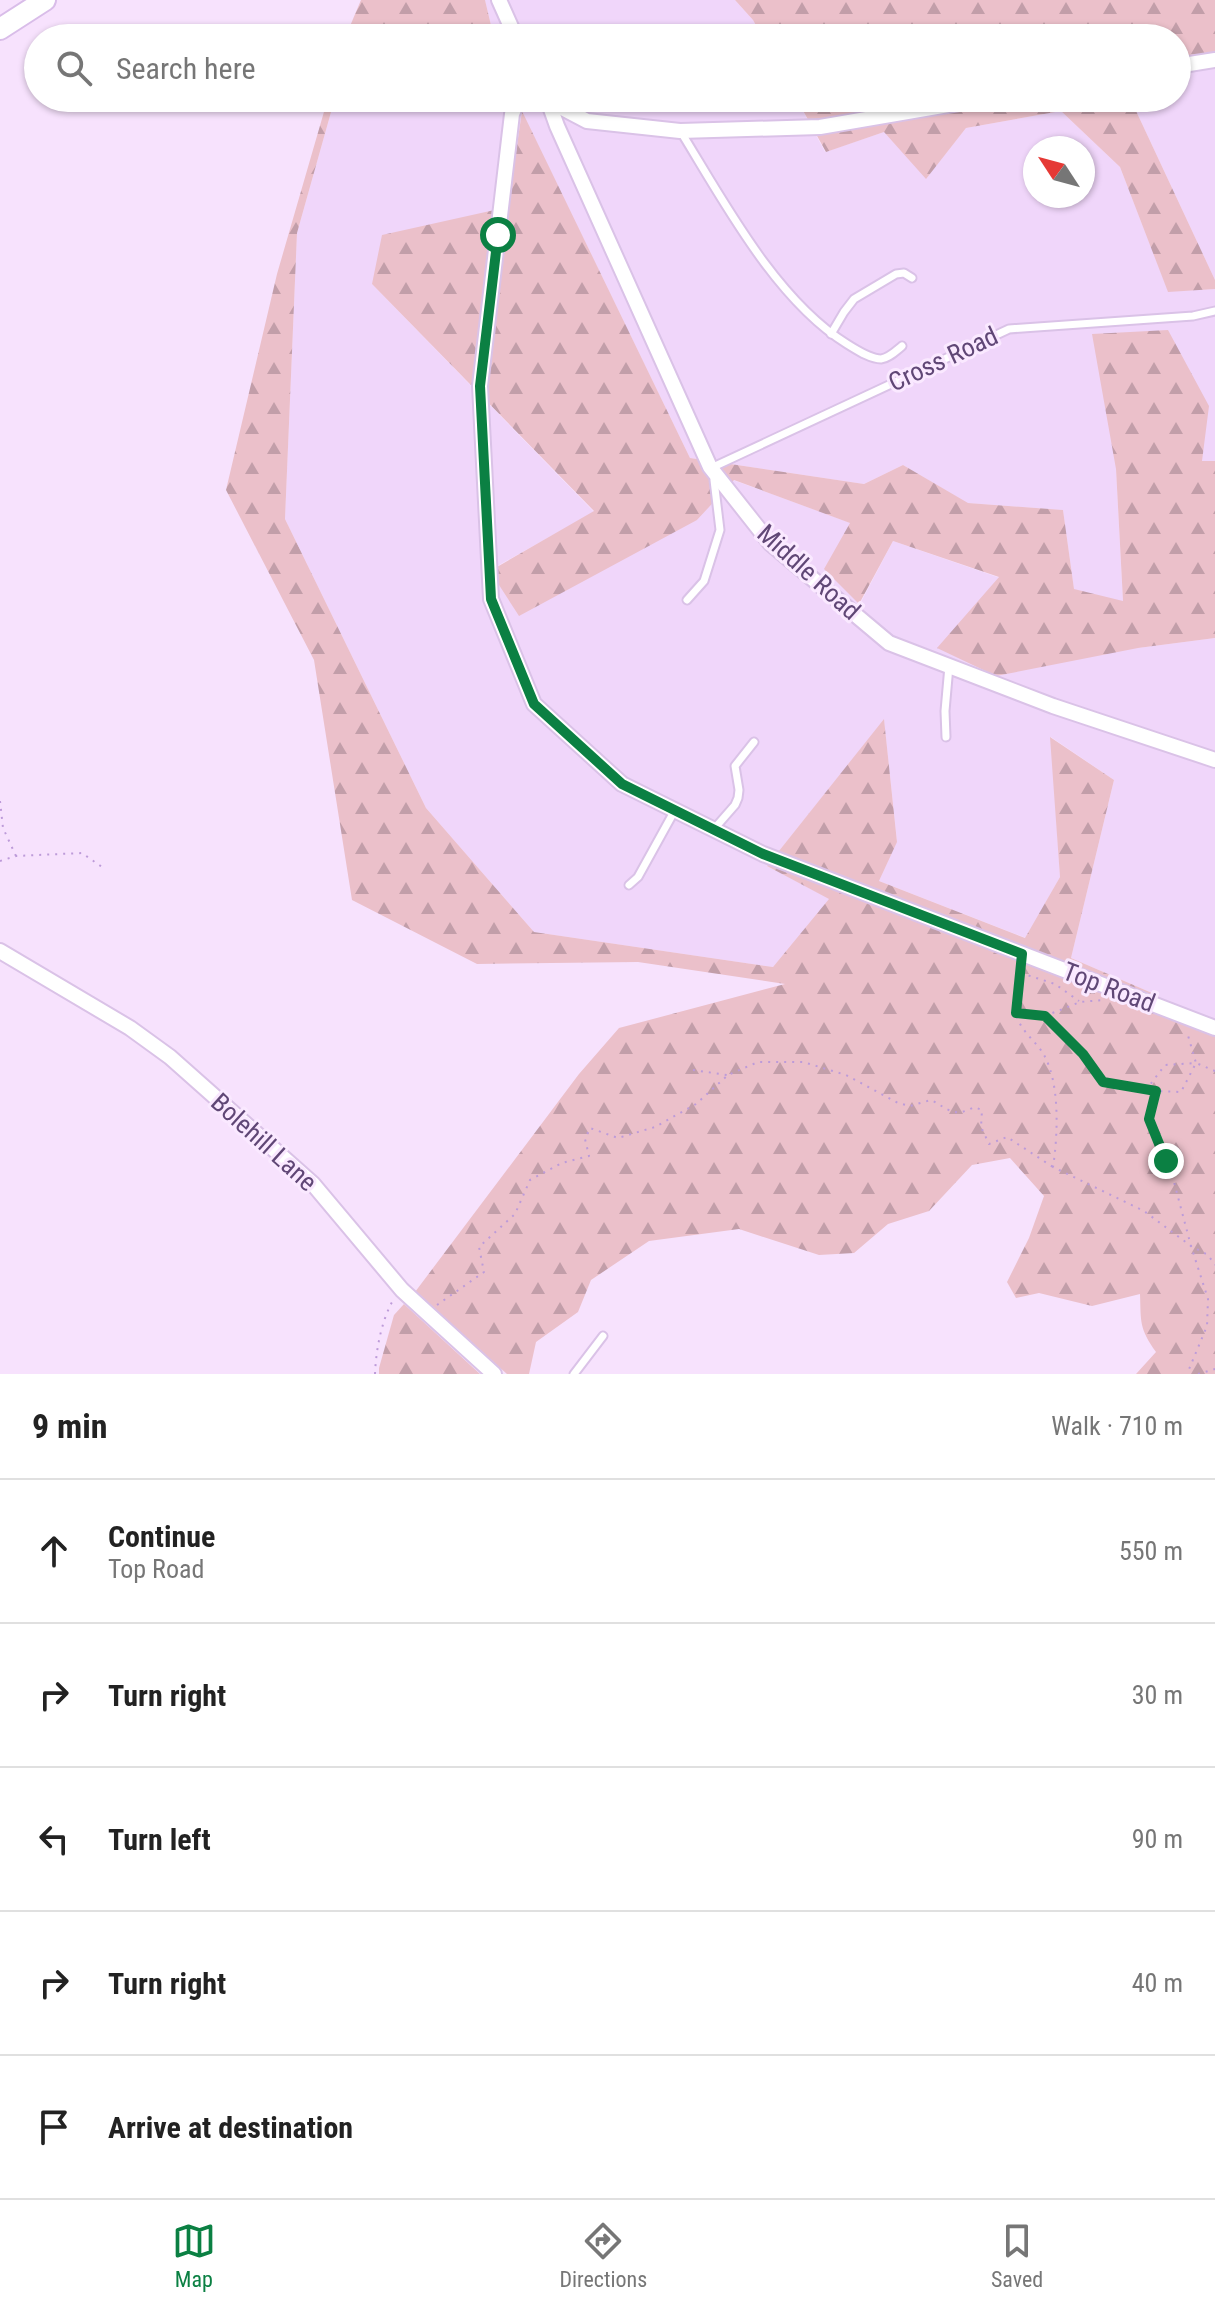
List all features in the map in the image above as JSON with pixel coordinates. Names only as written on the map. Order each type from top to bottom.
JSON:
[{"type":"street","points":[[0,29],[45,0]]},
{"type":"street","points":[[499,0],[510,24]]},
{"type":"street","points":[[1191,64],[1215,60]]},
{"type":"street","name":"Top Road","points":[[513,112],[480,386],[491,599],[534,704],[622,784],[763,854],[1215,1028]]},
{"type":"street","name":"Middle Road","points":[[552,112],[710,467],[770,543],[889,643],[1053,706],[1215,760]]},
{"type":"street","points":[[571,112],[587,121],[680,131],[820,127],[907,112]]},
{"type":"street","name":"Bolehill Lane","points":[[0,951],[130,1028],[170,1057],[313,1184],[402,1290],[494,1374]]},
{"type":"lane","points":[[680,131],[775,277],[804,310],[831,334],[855,349],[880,359],[890,356],[902,346]]},
{"type":"lane","points":[[831,334],[854,299],[896,274],[904,273],[912,278]]},
{"type":"lane","name":"Cross Road","points":[[710,467],[1009,329],[1193,316],[1215,311]]},
{"type":"lane","points":[[687,600],[704,581],[720,530],[716,486],[710,467]]},
{"type":"lane","points":[[946,737],[949,666]]},
{"type":"lane","points":[[714,829],[735,805],[739,790],[735,766],[754,742]]},
{"type":"lane","points":[[629,885],[638,877],[675,810]]},
{"type":"lane","points":[[574,1374],[603,1336]]},
{"type":"path","points":[[0,801],[3,828],[16,856]]},
{"type":"path","points":[[0,861],[16,856],[82,853],[102,867]]},
{"type":"path","points":[[1022,954],[1016,1013],[1024,1030],[1044,1056],[1051,1079],[1058,1140],[1053,1167]]},
{"type":"path","points":[[1020,973],[1055,984],[1080,1002]]},
{"type":"path","points":[[1016,1013],[1045,1016],[1080,1002],[1106,1000]]},
{"type":"path","points":[[1045,1016],[1083,1054],[1103,1082],[1156,1091],[1181,1092],[1196,1063],[1187,1030]]},
{"type":"path","points":[[428,1313],[484,1272],[479,1247],[515,1214],[530,1180],[562,1163],[589,1156],[585,1139],[590,1128],[618,1138],[655,1127],[696,1104],[728,1075],[758,1062],[803,1062],[846,1075],[898,1103],[910,1106],[931,1100],[955,1113],[963,1113],[974,1107],[982,1110],[981,1127],[989,1144],[1007,1137],[1053,1167],[1144,1211],[1208,1255],[1215,1265]]},
{"type":"path","points":[[1146,1090],[1165,1065],[1196,1063],[1215,1071]]},
{"type":"path","points":[[693,1070],[728,1075]]},
{"type":"path","points":[[1156,1091],[1149,1119],[1174,1182],[1208,1299],[1207,1326],[1187,1374]]},
{"type":"path","points":[[375,1374],[386,1313],[402,1290]]},
{"type":"path","points":[[1198,1374],[1215,1369]]},
{"type":"shaded area","points":[[485,0],[735,0],[755,24],[491,24]]},
{"type":"shaded area","points":[[1215,52],[1215,280],[1137,112],[1191,112],[1191,60]]},
{"type":"shaded area","points":[[331,112],[522,112],[508,207],[372,284],[594,512],[490,570],[697,520],[733,480],[851,523],[860,604],[893,541],[1000,578],[1138,648],[1215,638],[1215,1029],[1152,993],[1071,958],[1114,780],[1051,737],[1060,877],[1026,938],[879,881],[897,841],[884,720],[767,866],[830,899],[773,967],[534,932],[426,808],[285,519],[297,233]]},
{"type":"shaded area","points":[[522,112],[804,112],[825,152],[884,132],[926,178],[966,128],[1062,112],[1087,136],[1023,136],[1023,208],[1095,208],[1095,143],[1120,167],[1168,291],[1215,289],[1215,461],[1116,469],[1123,602],[1074,590],[1063,510],[967,503],[903,465],[864,484],[690,458]]},
{"type":"green space","points":[[361,0],[485,0],[491,24],[351,24]]},
{"type":"green space","points":[[735,0],[1215,0],[1215,52],[1191,60],[1191,24],[755,24]]},
{"type":"green space","points":[[324,112],[331,112],[297,233],[285,519],[426,808],[534,932],[773,967],[829,899],[767,866],[884,719],[897,842],[879,881],[1025,938],[1060,877],[1050,737],[1114,780],[1071,958],[1152,993],[1215,1029],[1215,1374],[1136,1374],[1156,1352],[1142,1324],[1140,1294],[1092,1306],[1039,1293],[1016,1298],[1007,1282],[1029,1238],[1044,1196],[1010,1158],[972,1165],[929,1211],[888,1224],[854,1253],[819,1255],[739,1229],[649,1241],[591,1280],[578,1312],[536,1342],[529,1374],[507,1374],[415,1292],[579,1074],[619,1028],[785,984],[638,962],[477,964],[352,900],[314,660],[226,490],[277,274]]},
{"type":"green space","points":[[522,112],[690,458],[864,484],[903,465],[968,503],[1063,510],[1074,589],[1123,601],[1116,469],[1092,334],[1168,330],[1209,406],[1202,461],[1215,461],[1215,638],[1138,648],[996,676],[937,648],[999,577],[893,541],[859,604],[824,569],[850,523],[734,480],[697,520],[519,616],[490,571],[594,511],[372,284],[382,235],[508,207]]},
{"type":"green space","points":[[804,112],[1055,112],[966,128],[926,179],[884,132],[826,152]]},
{"type":"green space","points":[[1062,112],[1137,112],[1215,280],[1215,289],[1168,292],[1120,167],[1095,143],[1095,136],[1087,136]]},
{"type":"green space","points":[[404,1304],[480,1374],[379,1374],[394,1315]]},
{"type":"route","points":[[498,235],[480,386],[491,599],[534,704],[622,784],[763,854],[1022,954],[1016,1013],[1045,1016],[1083,1054],[1103,1082],[1156,1091],[1149,1119],[1166,1161]]}]
